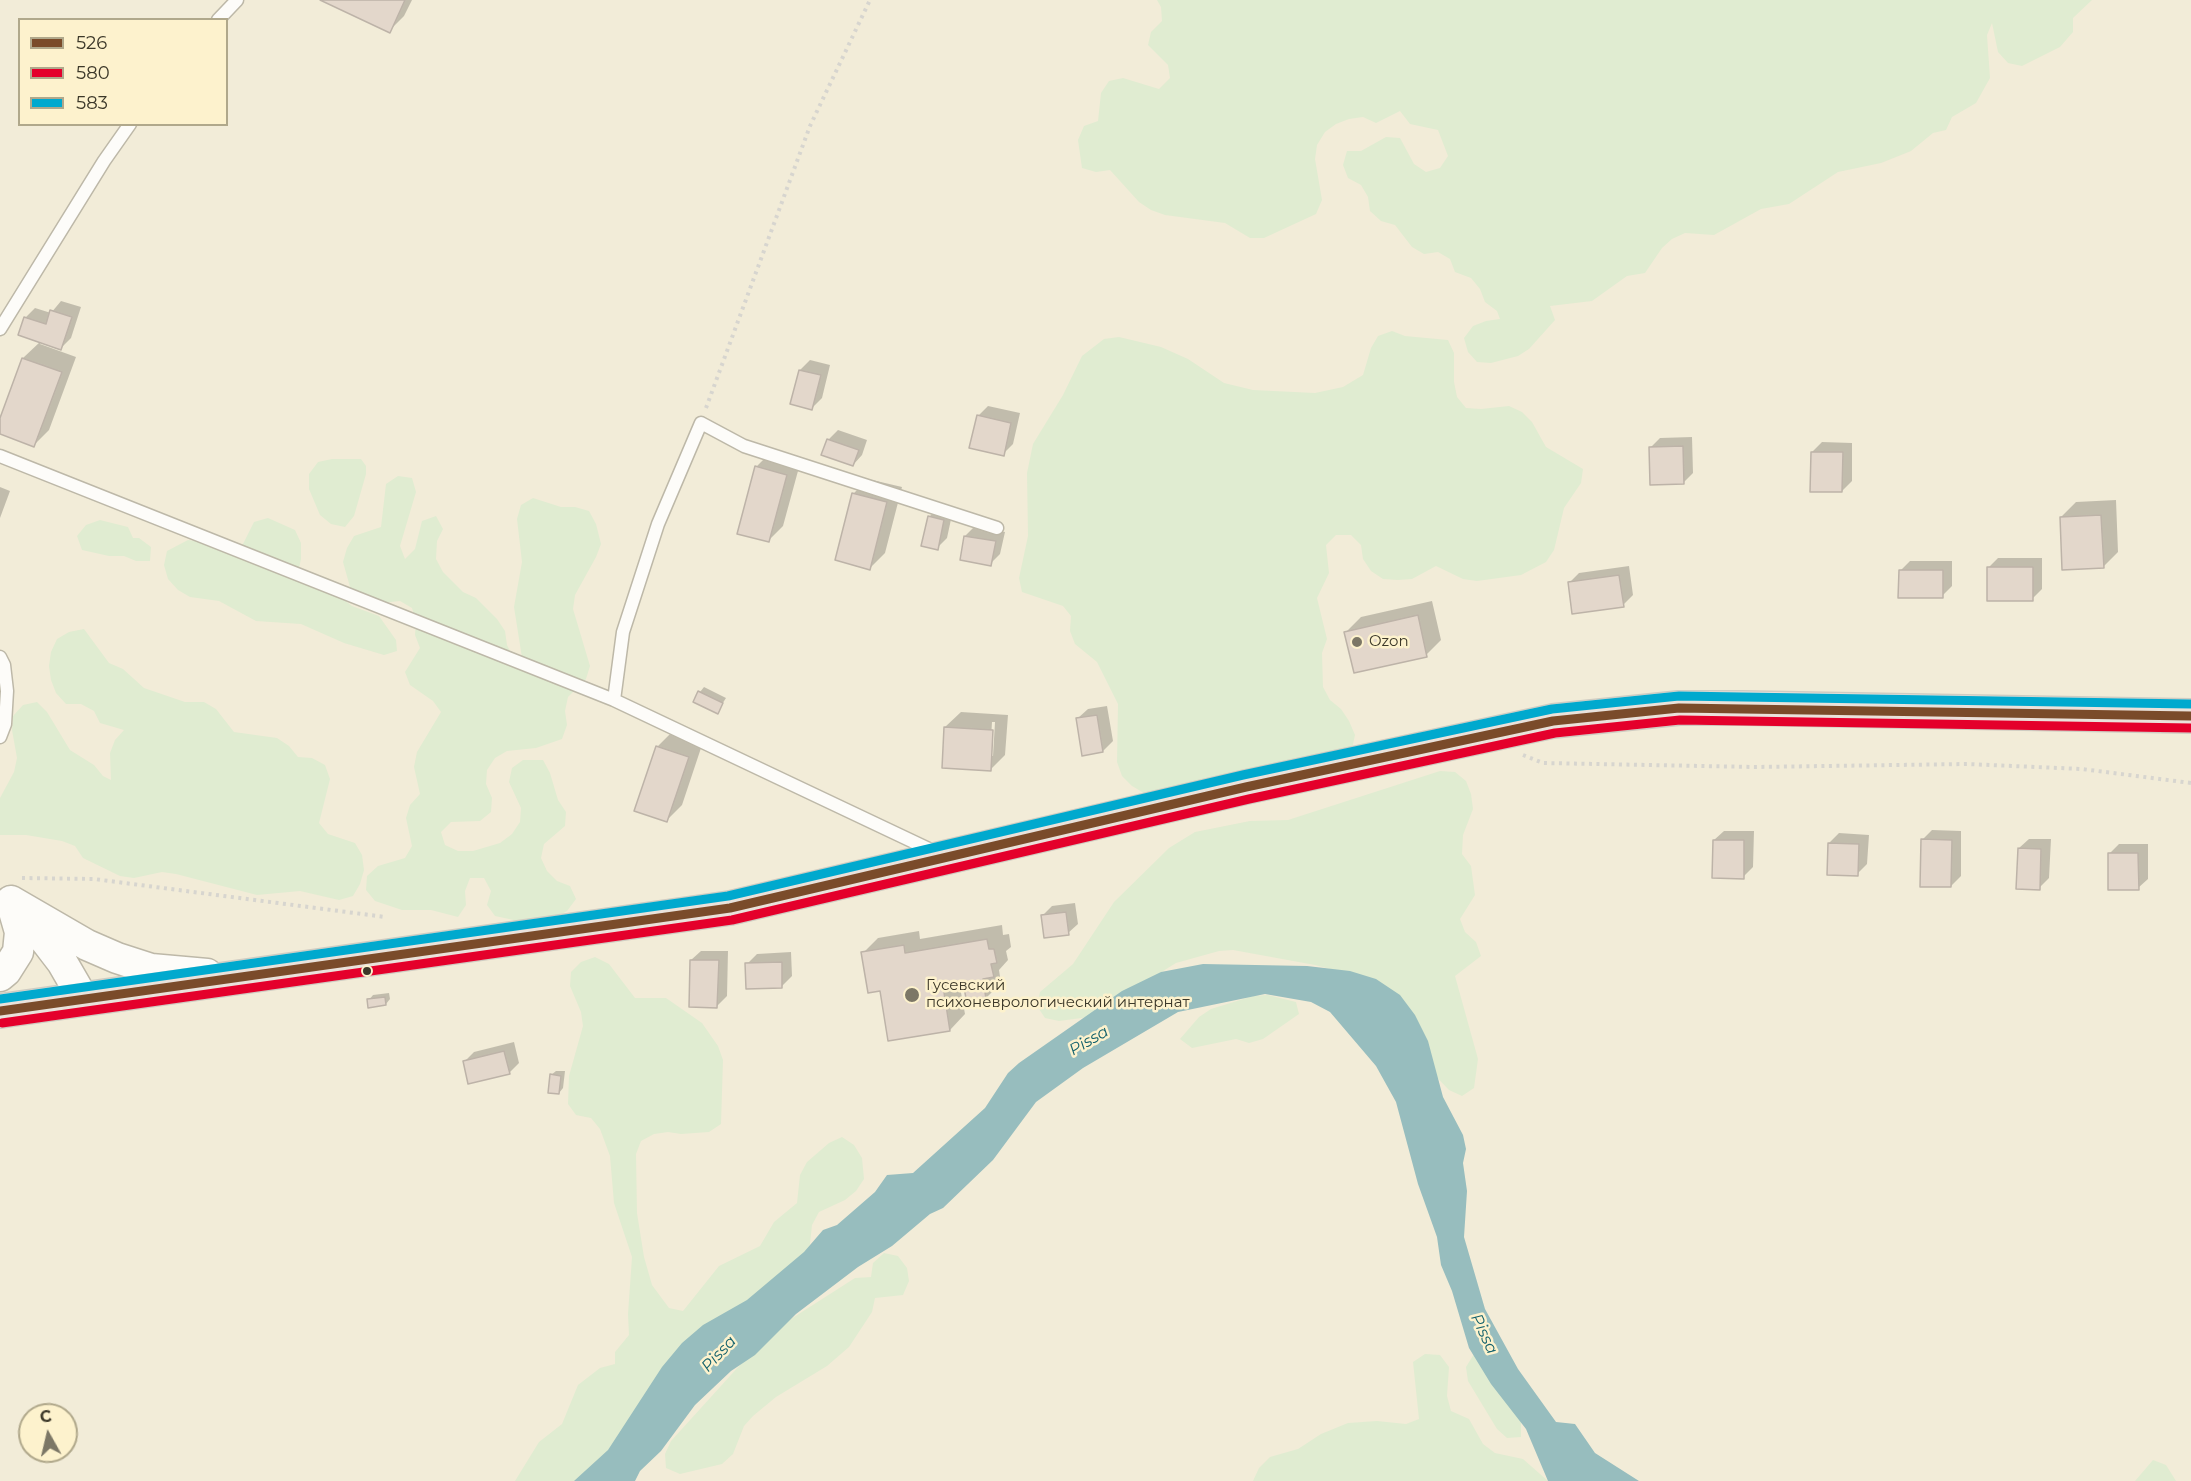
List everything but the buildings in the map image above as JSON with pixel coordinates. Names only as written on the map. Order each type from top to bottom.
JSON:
[{"type":"main road","points":[[0,1011],[730,908],[1246,787],[1482,735],[1575,718],[1680,708],[2191,716]]},
{"type":"street","points":[[7,890],[87,945],[117,958],[151,969],[243,978]]},
{"type":"street","points":[[0,976],[18,952],[20,932],[7,890]]},
{"type":"street","points":[[7,890],[40,930],[84,1000]]},
{"type":"lane","points":[[220,18],[237,0]]},
{"type":"lane","points":[[0,328],[104,161],[129,126]]},
{"type":"lane","points":[[614,700],[623,632],[658,524],[701,423],[744,446],[997,528]]},
{"type":"lane","points":[[0,456],[614,700],[947,858]]},
{"type":"lane","points":[[0,657],[4,665],[7,691],[5,724],[0,737]]},
{"type":"path","points":[[701,423],[810,126],[870,0]]},
{"type":"path","points":[[1517,753],[1543,763],[1755,767],[1978,764],[2082,769],[2191,783]]},
{"type":"path","points":[[7,890],[94,879],[385,917]]},
{"type":"green space","points":[[1157,0],[2092,0],[2073,18],[2073,32],[2060,47],[2022,66],[2008,63],[1998,52],[1992,23],[1987,35],[1990,78],[1976,103],[1952,117],[1946,130],[1933,133],[1911,151],[1881,163],[1838,172],[1789,204],[1761,209],[1714,235],[1685,233],[1672,239],[1662,248],[1645,273],[1627,276],[1592,301],[1550,306],[1555,320],[1529,349],[1518,356],[1491,363],[1477,362],[1468,352],[1464,338],[1473,326],[1500,319],[1497,311],[1485,302],[1480,289],[1471,278],[1455,272],[1450,259],[1438,252],[1424,254],[1412,247],[1395,225],[1381,221],[1370,211],[1368,197],[1361,185],[1348,178],[1343,165],[1347,151],[1361,151],[1386,137],[1400,138],[1414,164],[1426,172],[1440,168],[1448,156],[1438,130],[1410,124],[1400,111],[1376,123],[1363,117],[1349,119],[1325,132],[1317,145],[1315,159],[1322,200],[1316,214],[1264,238],[1250,238],[1225,223],[1165,215],[1151,210],[1139,202],[1110,170],[1096,172],[1082,168],[1078,140],[1084,126],[1098,121],[1101,93],[1109,81],[1123,78],[1159,89],[1170,78],[1168,65],[1148,45],[1151,32],[1162,21],[1161,7]]},
{"type":"green space","points":[[1392,331],[1405,336],[1448,340],[1454,353],[1454,382],[1457,397],[1466,408],[1509,406],[1522,412],[1532,422],[1546,447],[1583,469],[1581,483],[1564,508],[1554,550],[1546,562],[1521,575],[1477,581],[1463,579],[1436,566],[1412,579],[1383,579],[1371,571],[1363,559],[1361,545],[1351,535],[1336,535],[1326,545],[1329,573],[1317,598],[1327,639],[1322,653],[1323,687],[1330,700],[1341,709],[1349,721],[1355,735],[1352,749],[1158,794],[1144,793],[1122,776],[1117,762],[1118,704],[1097,662],[1075,644],[1070,631],[1071,616],[1063,606],[1022,592],[1019,578],[1028,536],[1027,473],[1033,444],[1063,395],[1082,356],[1104,339],[1119,337],[1161,347],[1188,359],[1224,383],[1253,390],[1315,393],[1343,387],[1363,375],[1371,348],[1378,336]]},
{"type":"green space","points":[[332,459],[361,459],[366,466],[366,474],[354,516],[345,527],[331,524],[320,515],[309,489],[309,474],[318,462]]},
{"type":"green space","points":[[398,476],[412,478],[416,492],[400,546],[405,559],[415,549],[422,521],[436,516],[443,529],[437,541],[436,559],[443,572],[463,592],[476,598],[497,619],[505,631],[507,645],[513,657],[523,664],[514,607],[522,562],[517,519],[521,505],[533,498],[561,507],[575,507],[589,511],[596,524],[601,544],[575,595],[573,609],[590,666],[586,679],[568,697],[565,711],[567,725],[562,739],[536,748],[507,751],[495,758],[487,770],[486,784],[492,798],[491,812],[480,821],[451,822],[441,832],[445,845],[458,851],[473,851],[500,843],[512,834],[520,822],[521,808],[509,782],[512,768],[523,760],[543,760],[550,773],[558,800],[566,812],[565,826],[544,844],[541,858],[547,871],[557,881],[570,886],[576,899],[567,911],[551,920],[523,922],[495,916],[487,905],[491,891],[484,878],[470,878],[465,891],[466,905],[458,917],[431,910],[402,910],[375,901],[366,890],[367,876],[378,866],[405,858],[412,846],[406,818],[410,805],[420,794],[414,767],[417,752],[441,712],[433,701],[410,685],[405,672],[420,648],[415,635],[416,621],[412,608],[400,601],[372,604],[359,599],[350,587],[343,562],[354,536],[381,527],[386,484]]},
{"type":"green space","points":[[268,518],[295,530],[301,543],[298,573],[329,588],[352,606],[379,616],[396,640],[397,651],[384,655],[344,643],[301,624],[256,621],[219,601],[190,597],[178,590],[168,579],[164,565],[167,551],[188,540],[202,542],[229,554],[241,548],[254,522]]},
{"type":"green space","points":[[100,520],[128,527],[133,538],[139,538],[151,547],[150,561],[136,561],[124,556],[109,556],[82,550],[77,536],[86,525]]},
{"type":"green space","points":[[84,629],[109,663],[123,669],[144,688],[185,702],[204,702],[216,709],[234,732],[277,738],[289,746],[298,757],[312,758],[325,765],[330,779],[319,823],[328,834],[355,843],[362,855],[364,870],[353,896],[339,900],[300,891],[257,895],[162,872],[134,878],[120,876],[83,858],[75,846],[62,841],[26,835],[0,835],[0,798],[14,772],[17,758],[12,730],[13,716],[23,705],[37,702],[47,712],[70,750],[94,765],[103,776],[111,780],[110,753],[115,740],[124,730],[100,723],[94,711],[81,704],[66,704],[56,693],[51,680],[49,666],[51,652],[57,639],[69,632]]},
{"type":"green space","points":[[1440,771],[1455,772],[1466,781],[1473,809],[1463,835],[1462,854],[1471,866],[1475,895],[1460,919],[1465,932],[1476,942],[1481,956],[1455,976],[1478,1059],[1474,1088],[1462,1096],[1449,1090],[1419,1059],[1356,976],[1315,965],[1233,950],[1219,951],[1176,963],[1089,1017],[1059,1021],[1045,1018],[1037,1006],[1040,992],[1073,964],[1114,902],[1169,848],[1195,832],[1250,821],[1288,820]]},
{"type":"green space","points":[[595,957],[609,964],[635,998],[666,998],[702,1023],[718,1046],[723,1060],[721,1124],[709,1132],[654,1134],[641,1141],[636,1154],[637,1213],[644,1257],[652,1285],[669,1308],[683,1311],[719,1266],[760,1246],[774,1222],[797,1203],[800,1175],[807,1162],[829,1143],[842,1137],[854,1145],[862,1158],[864,1179],[856,1191],[845,1200],[819,1212],[812,1225],[809,1253],[637,1413],[587,1481],[515,1481],[539,1442],[562,1424],[578,1385],[600,1368],[615,1364],[615,1352],[629,1335],[628,1314],[632,1257],[614,1203],[610,1156],[600,1129],[591,1118],[576,1115],[568,1104],[569,1076],[583,1026],[581,1012],[570,986],[571,972],[581,962]]},
{"type":"green space","points":[[1268,995],[1296,1002],[1299,1014],[1263,1039],[1249,1043],[1236,1039],[1192,1048],[1180,1039],[1199,1017],[1211,1009],[1253,996]]},
{"type":"green space","points":[[884,1253],[898,1256],[907,1268],[909,1281],[903,1295],[875,1298],[872,1312],[849,1347],[827,1366],[776,1397],[753,1416],[744,1426],[733,1454],[722,1464],[680,1474],[666,1468],[665,1454],[671,1441],[769,1333],[855,1278],[871,1277],[873,1263]]},
{"type":"green space","points":[[1425,1354],[1440,1355],[1449,1367],[1447,1396],[1451,1411],[1469,1419],[1483,1444],[1495,1453],[1523,1459],[1548,1481],[1253,1481],[1259,1468],[1270,1457],[1298,1449],[1321,1434],[1348,1423],[1377,1421],[1406,1424],[1419,1419],[1413,1362]]},
{"type":"green space","points":[[1474,1354],[1521,1420],[1521,1437],[1507,1438],[1497,1429],[1468,1381],[1466,1367]]},
{"type":"green space","points":[[2153,1460],[2166,1465],[2176,1481],[2135,1481]]},
{"type":"water","name":"Pissa","points":[[1203,964],[1307,966],[1350,971],[1376,979],[1400,995],[1415,1015],[1428,1041],[1443,1097],[1463,1135],[1466,1149],[1463,1163],[1467,1191],[1464,1237],[1485,1309],[1518,1369],[1556,1422],[1575,1424],[1595,1453],[1639,1481],[1548,1481],[1526,1429],[1491,1384],[1469,1348],[1452,1291],[1441,1265],[1437,1237],[1418,1184],[1396,1102],[1376,1066],[1330,1012],[1311,1002],[1265,994],[1178,1012],[1083,1068],[1036,1102],[993,1160],[943,1208],[930,1214],[892,1246],[858,1267],[796,1314],[755,1355],[731,1371],[695,1405],[661,1451],[640,1471],[635,1481],[574,1481],[608,1450],[662,1367],[682,1343],[703,1325],[747,1300],[804,1252],[823,1230],[837,1225],[875,1192],[887,1175],[913,1173],[985,1108],[1008,1073],[1019,1063],[1122,991],[1161,972]]},
{"type":"transit line","name":"583","points":[[0,999],[728,896],[1243,775],[1552,709],[1679,696],[2191,704]]},
{"type":"transit line","name":"526","points":[[0,1011],[730,908],[1246,787],[1553,721],[1679,708],[2191,716]]},
{"type":"transit line","name":"580","points":[[2,1023],[732,920],[1249,799],[1555,733],[1680,720],[2191,728]]},
{"type":"place","name":"Ozon","points":[[1357,642]]},
{"type":"place","name":"Гусевский психоневрологический интернат","points":[[912,995]]}]
